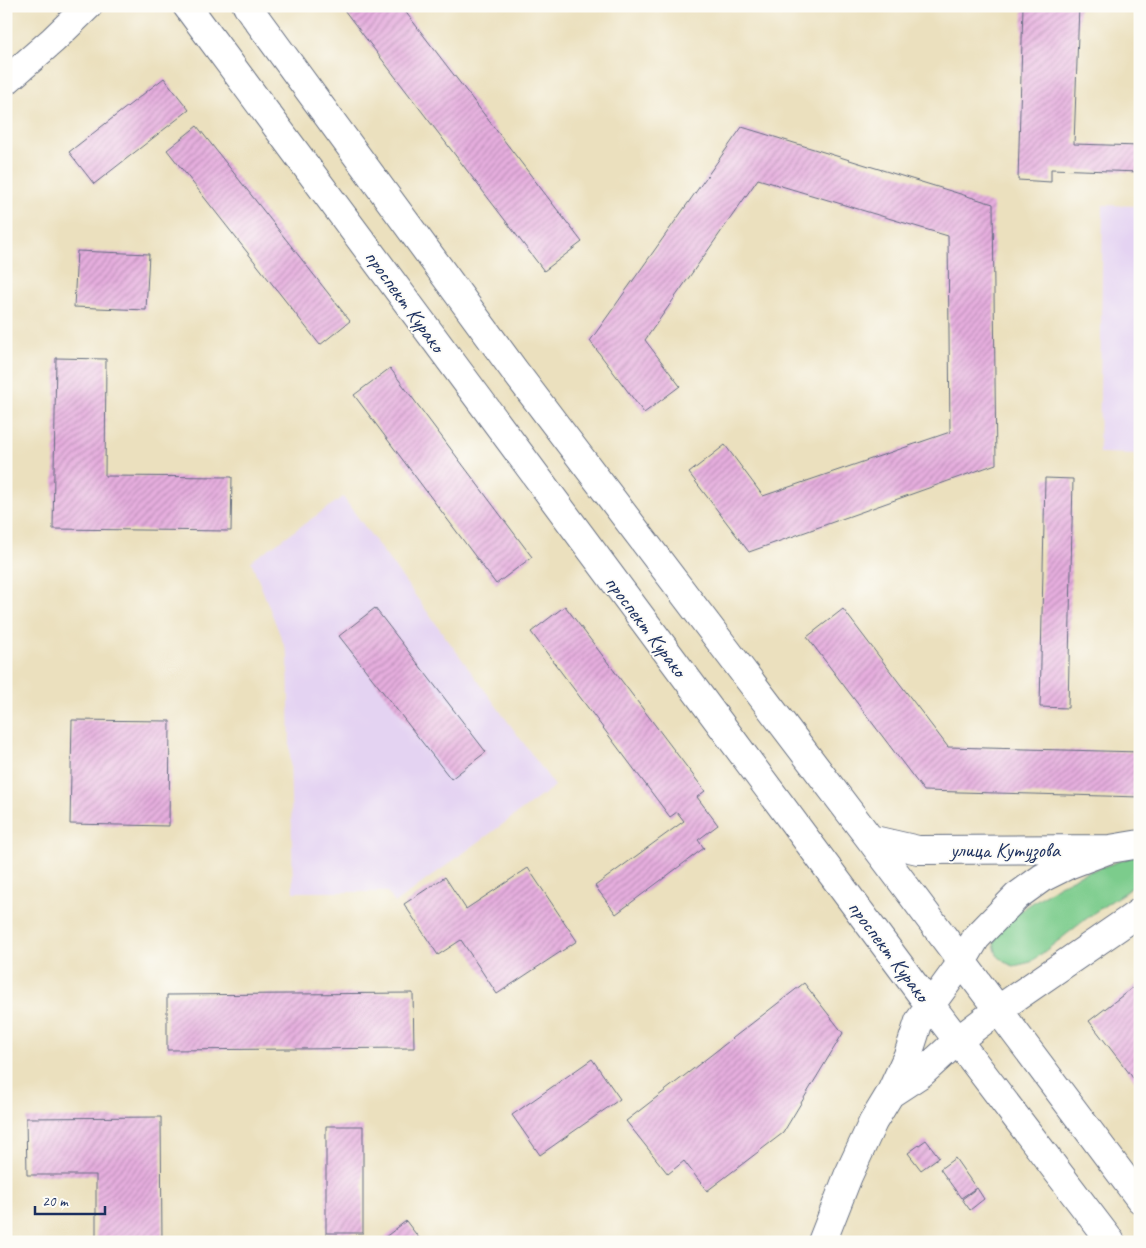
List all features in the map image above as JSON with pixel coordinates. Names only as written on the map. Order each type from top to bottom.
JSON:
[{"type":"main road","points":[[6,81],[88,6]]},
{"type":"main road","name":"проспект Курако","points":[[187,6],[930,1006],[1111,1242]]},
{"type":"main road","points":[[246,6],[514,370],[870,838],[1140,1199]]},
{"type":"main road","name":"улица Кутузова","points":[[870,838],[918,850],[1110,850],[1140,844]]},
{"type":"main road","points":[[822,1242],[848,1176],[873,1122],[890,1094],[908,1055],[920,1021],[962,962],[976,938],[1017,896],[1042,878],[1068,865],[1110,850]]},
{"type":"main road","points":[[890,1094],[922,1073],[957,1041],[999,1009],[1140,912]]},
{"type":"shaded area","points":[[1103,205],[1140,206],[1140,454],[1099,453]]},
{"type":"shaded area","points":[[343,497],[555,786],[395,903],[387,892],[293,892],[288,655],[251,561]]},
{"type":"green space","points":[[1140,854],[1140,882],[1095,912],[1031,962],[1014,966],[1004,962],[997,955],[994,944],[998,932],[1017,913],[1058,886],[1082,874]]},
{"type":"building","points":[[341,6],[401,6],[582,242],[544,271]]},
{"type":"building","points":[[1023,6],[1079,6],[1074,144],[1140,146],[1140,172],[1051,169],[1051,182],[1018,180]]},
{"type":"building","points":[[164,78],[189,110],[94,184],[69,152]]},
{"type":"building","points":[[197,126],[350,321],[320,345],[167,150]]},
{"type":"building","points":[[742,127],[993,204],[996,464],[749,552],[689,473],[725,445],[763,496],[950,432],[948,236],[758,179],[645,340],[680,386],[644,413],[590,341]]},
{"type":"building","points":[[77,251],[149,254],[146,310],[74,307]]},
{"type":"building","points":[[56,358],[106,359],[105,476],[232,477],[231,531],[53,529]]},
{"type":"building","points":[[390,368],[532,557],[496,584],[354,395]]},
{"type":"building","points":[[1045,478],[1073,479],[1068,708],[1040,707]]},
{"type":"building","points":[[565,606],[705,791],[697,797],[718,825],[698,840],[704,848],[616,914],[595,886],[684,821],[677,812],[670,817],[531,632]]},
{"type":"building","points":[[375,608],[486,752],[451,779],[339,636]]},
{"type":"building","points":[[843,609],[948,747],[1140,752],[1140,797],[924,791],[807,637]]},
{"type":"building","points":[[72,720],[170,721],[169,826],[70,824]]},
{"type":"building","points":[[528,868],[577,941],[497,994],[461,940],[438,955],[404,904],[445,877],[466,909]]},
{"type":"building","points":[[1140,982],[1140,1087],[1089,1021]]},
{"type":"building","points":[[804,983],[843,1033],[783,1133],[707,1191],[684,1161],[668,1174],[626,1121]]},
{"type":"building","points":[[413,993],[414,1048],[167,1050],[167,995]]},
{"type":"building","points":[[592,1059],[620,1099],[540,1155],[512,1115]]},
{"type":"building","points":[[161,1117],[162,1242],[96,1242],[96,1175],[27,1175],[26,1118]]},
{"type":"building","points":[[326,1126],[363,1126],[363,1233],[326,1233]]},
{"type":"building","points":[[926,1140],[939,1157],[921,1170],[908,1153]]},
{"type":"building","points":[[955,1158],[976,1188],[961,1198],[940,1169]]},
{"type":"building","points":[[977,1188],[984,1199],[970,1210],[962,1199]]},
{"type":"building","points":[[406,1221],[422,1242],[379,1242]]}]
